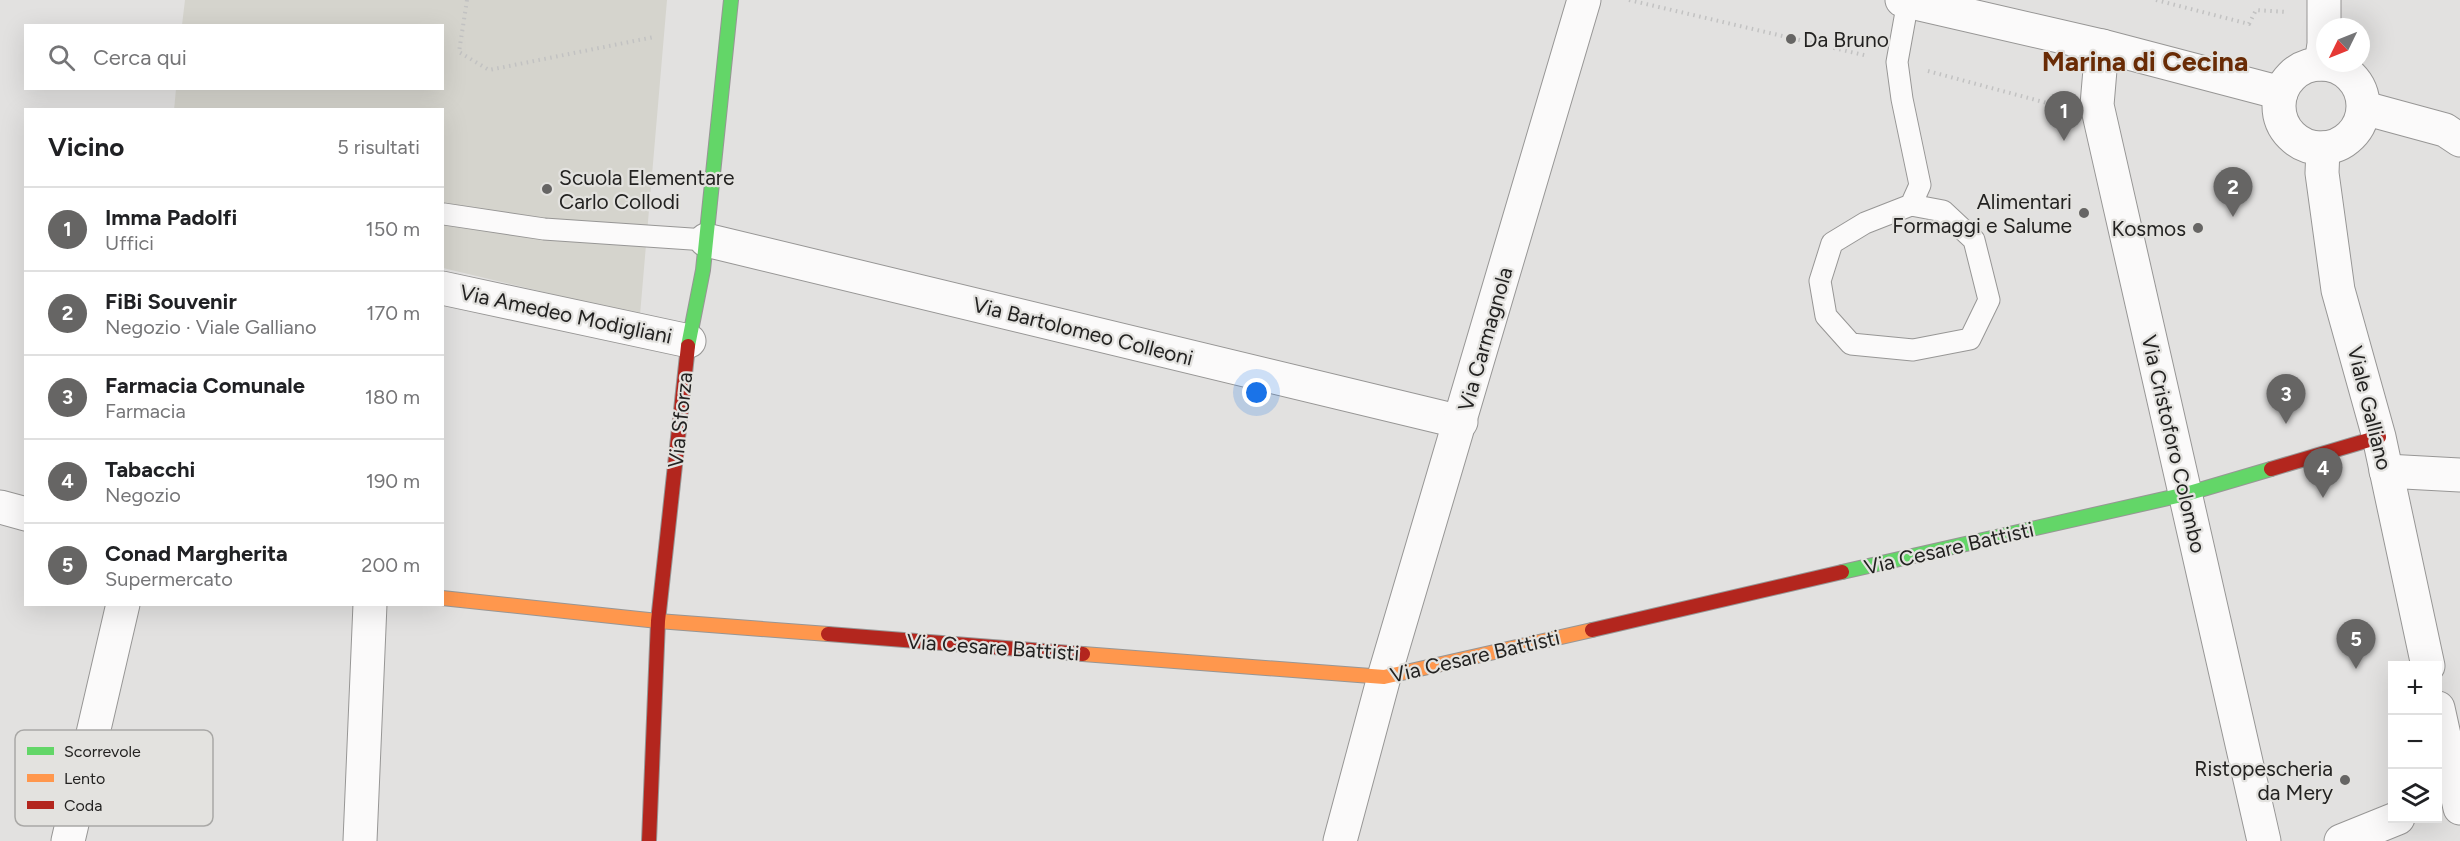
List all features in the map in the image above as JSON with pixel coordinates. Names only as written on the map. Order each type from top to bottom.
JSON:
[{"type":"street","name":"Via Sforza","points":[[649,841],[658,621],[689,341],[703,270],[731,0]]},
{"type":"street","name":"Via Carmagnola","points":[[1340,841],[1384,677],[1584,0]]},
{"type":"street","points":[[2324,0],[2324,18]]},
{"type":"street","points":[[1905,1],[2102,46],[2281,93]]},
{"type":"street","name":"Via Cristoforo Colombo","points":[[2102,46],[2097,105],[2264,841]]},
{"type":"street","points":[[2316,65],[2301,69],[2286,83],[2281,93],[2279,106],[2281,119],[2288,132],[2297,141],[2309,147],[2335,147],[2355,132],[2361,120],[2364,108],[2362,94],[2356,82],[2345,72]]},
{"type":"street","points":[[2364,108],[2455,133]]},
{"type":"street","name":"Viale Galliano","points":[[2322,148],[2322,173],[2338,290],[2379,437],[2427,661]]},
{"type":"street","name":"Via Bartolomeo Colleoni","points":[[706,240],[1461,422]]},
{"type":"street","name":"Via Amedeo Modigliani","points":[[444,288],[689,341]]},
{"type":"street","name":"Via Cesare Battisti","points":[[444,598],[658,621],[1384,677],[2186,494],[2379,437]]},
{"type":"street","points":[[2386,471],[2460,475]]},
{"type":"street","points":[[0,507],[24,513]]},
{"type":"street","points":[[94,730],[123,606]]},
{"type":"street","points":[[360,841],[370,606]]},
{"type":"street","points":[[2439,715],[2452,805]]},
{"type":"street","points":[[2342,841],[2388,823]]},
{"type":"street","points":[[68,841],[71,826]]},
{"type":"lane","points":[[1905,1],[1897,62],[1902,99],[1920,185],[1911,205],[1866,223],[1832,243],[1820,281],[1826,316],[1851,344],[1913,350],[1970,339],[1989,300],[1974,240],[1943,211],[1911,205]]},
{"type":"lane","points":[[444,214],[544,229],[706,240]]},
{"type":"path","points":[[467,0],[459,52],[489,70],[654,37]]},
{"type":"path","points":[[1629,0],[1897,62],[2068,108],[2097,105]]},
{"type":"path","points":[[2156,0],[2249,24],[2256,10],[2286,13],[2288,7]]},
{"type":"shaded area","name":"Scuola Elementare Carlo Collodi","points":[[185,0],[667,0],[640,315],[444,268],[444,108],[174,108],[176,90],[444,90],[444,24],[182,24]]},
{"type":"traffic: fast","points":[[688,346],[703,270],[731,0]]},
{"type":"traffic: fast","points":[[1842,572],[2186,494],[2271,469]]},
{"type":"traffic: slow","points":[[444,598],[658,621],[828,634]]},
{"type":"traffic: slow","points":[[1083,654],[1384,677],[1592,630]]},
{"type":"traffic: jam","points":[[649,841],[658,621],[688,346]]},
{"type":"traffic: jam","points":[[2271,469],[2379,437]]},
{"type":"traffic: jam","points":[[1592,630],[1842,572]]},
{"type":"traffic: jam","points":[[828,634],[1083,654]]},
{"type":"place","name":"Da Bruno","points":[[1791,39]]},
{"type":"place","name":"Imma Padolfi","points":[[2064,141]]},
{"type":"place","name":"Scuola Elementare Carlo Collodi","points":[[547,189]]},
{"type":"place","name":"Alimentari Formaggi e Salume","points":[[2084,213]]},
{"type":"place","name":"FiBi Souvenir","points":[[2233,217]]},
{"type":"place","name":"Kosmos","points":[[2198,228]]},
{"type":"place","name":"Farmacia Comunale","points":[[2286,424]]},
{"type":"place","name":"Tabacchi","points":[[2323,498]]},
{"type":"place","name":"Conad Margherita","points":[[2356,669]]},
{"type":"place","name":"Ristopescheria da Mery","points":[[2345,780]]},
{"type":"district","name":"Marina di Cecina","points":[[2145,61]]}]
